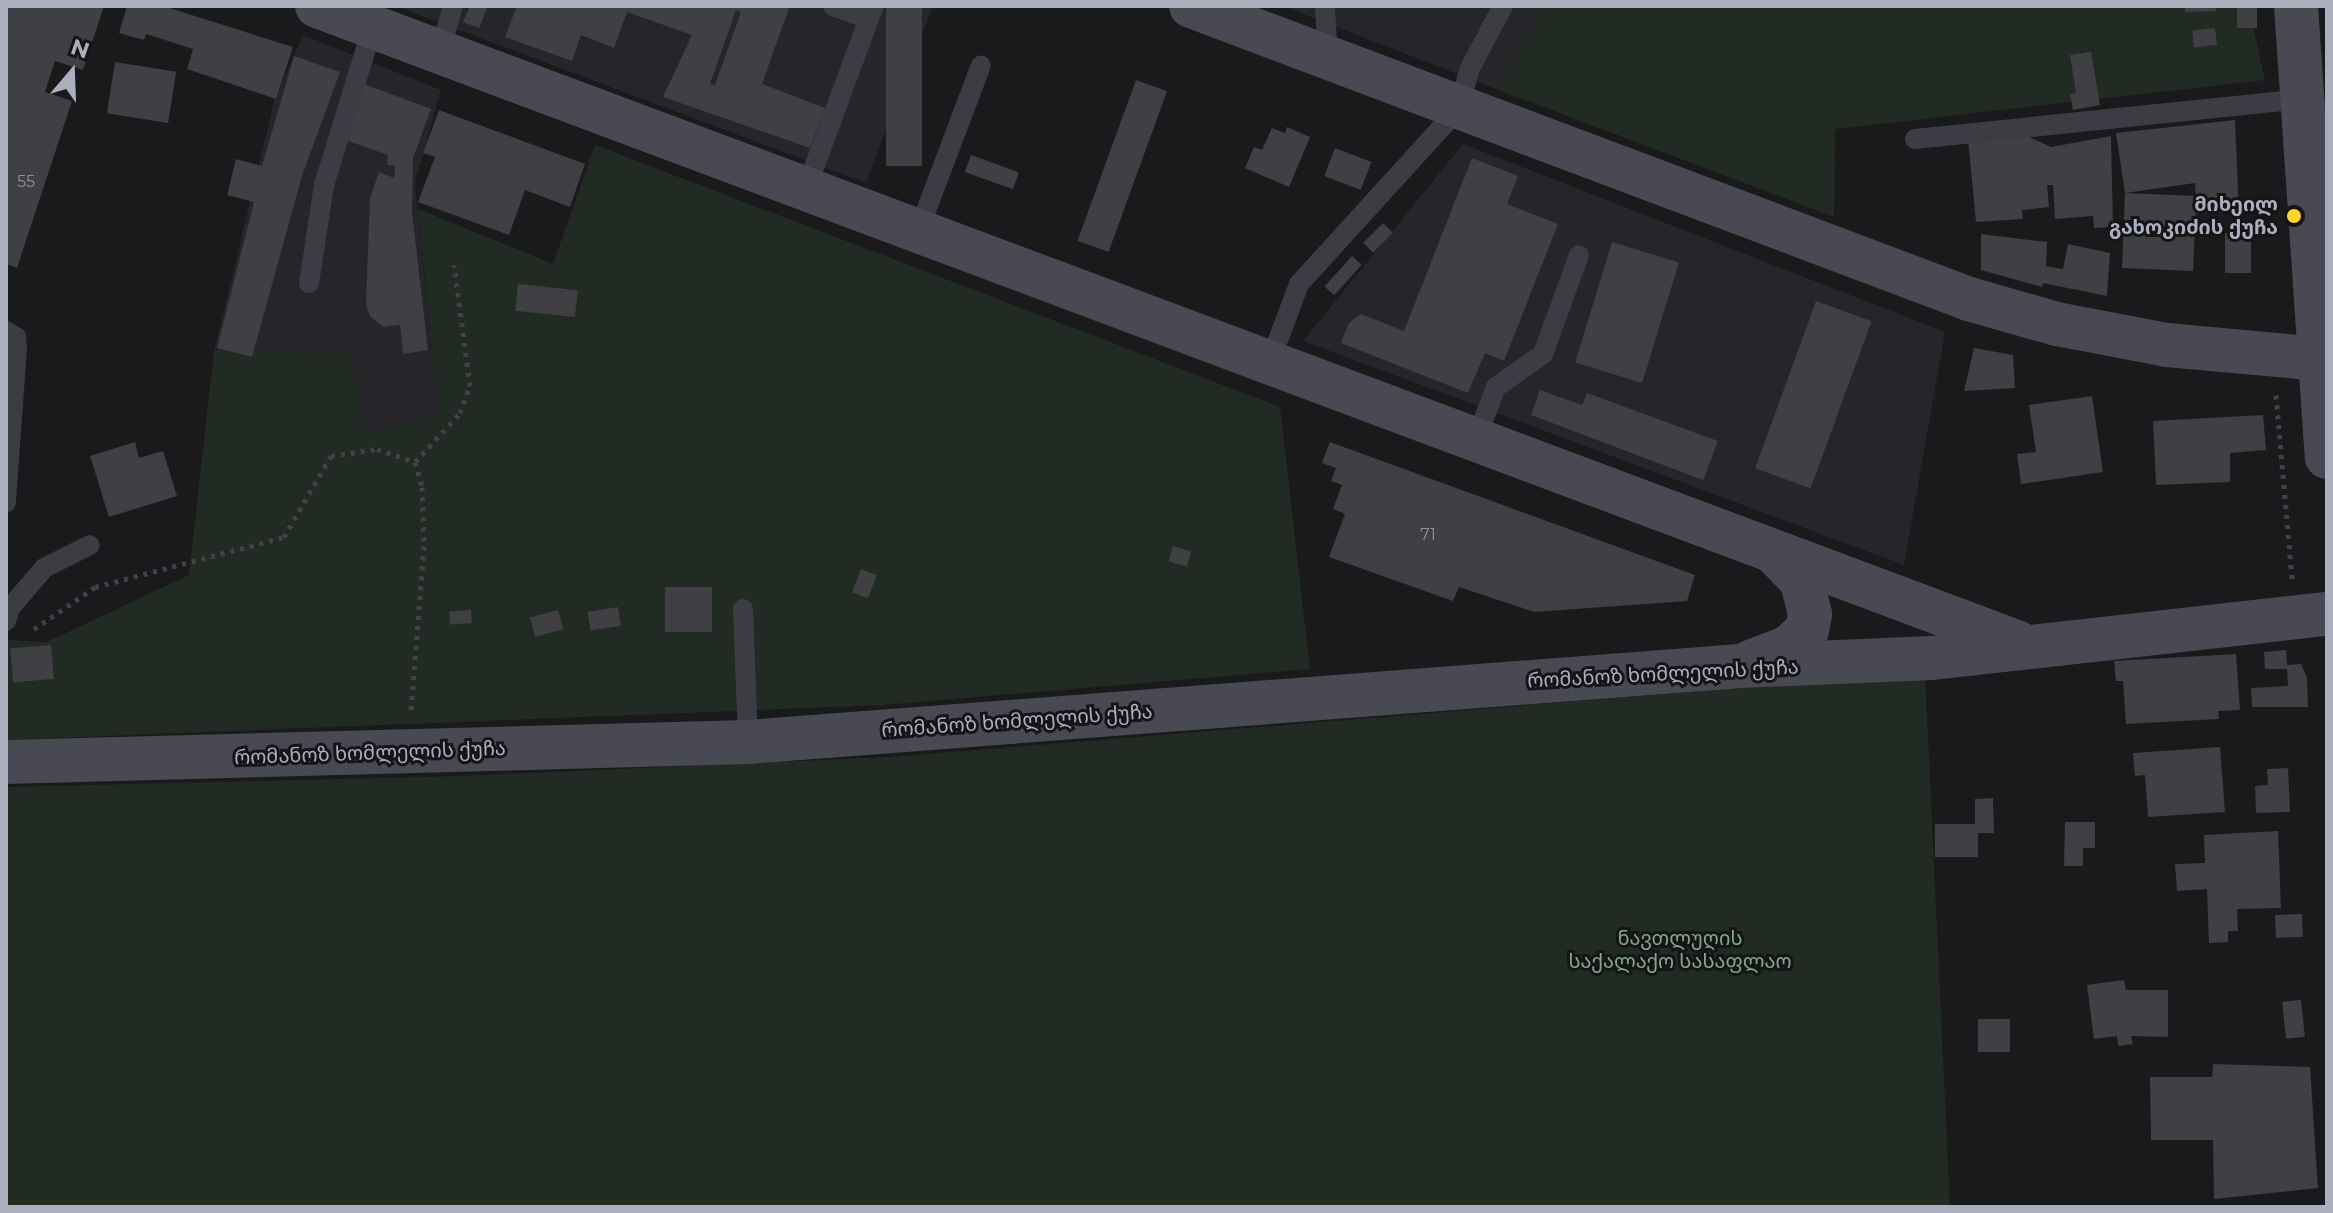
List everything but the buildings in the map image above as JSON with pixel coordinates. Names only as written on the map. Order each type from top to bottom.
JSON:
[{"type":"main road","points":[[317,6],[2025,646]]},
{"type":"main road","points":[[1191,6],[1840,253],[2057,324],[2167,345],[2322,359]]},
{"type":"main road","points":[[2296,6],[2327,457]]},
{"type":"main road","points":[[1740,666],[1789,647],[1807,630],[1810,614],[1802,581],[1777,555]]},
{"type":"main road","name":"რომანოზ ხომლელის ქუჩა","points":[[6,762],[748,742],[1740,666],[1832,666],[2308,615]]},
{"type":"lane","points":[[440,51],[453,6]]},
{"type":"lane","points":[[806,189],[871,13],[833,6]]},
{"type":"lane","points":[[1325,6],[1328,58]]},
{"type":"lane","points":[[1269,364],[1299,284],[1459,108],[1469,70],[1503,6]]},
{"type":"lane","points":[[309,283],[324,185],[373,26]]},
{"type":"lane","points":[[918,232],[981,65]]},
{"type":"lane","points":[[1915,139],[2304,99]]},
{"type":"lane","points":[[1475,442],[1496,387],[1543,354],[1579,255]]},
{"type":"lane","points":[[6,331],[16,337],[17,348],[6,503]]},
{"type":"lane","points":[[6,621],[10,608],[44,568],[90,545]]},
{"type":"lane","points":[[743,609],[748,742]]},
{"type":"path","points":[[415,462],[460,413],[470,386],[454,265]]},
{"type":"path","points":[[2276,395],[2292,569],[2308,615]]},
{"type":"path","points":[[27,633],[95,587],[284,537],[331,456],[377,449],[415,462]]},
{"type":"path","points":[[415,462],[422,487],[424,546],[409,700],[417,752]]},
{"type":"shaded area","points":[[395,6],[933,6],[866,183]]},
{"type":"shaded area","points":[[1283,6],[1544,6],[1496,89]]},
{"type":"shaded area","points":[[303,35],[441,90],[415,183],[438,416],[364,433],[214,351],[274,102]]},
{"type":"shaded area","points":[[1463,144],[1945,332],[1904,565],[1303,341]]},
{"type":"green space","points":[[1544,6],[2248,6],[2265,80],[1835,129],[1834,217],[1496,89]]},
{"type":"green space","points":[[595,145],[1280,407],[1310,669],[883,705],[6,740],[6,640],[47,642],[189,575],[214,351],[350,353],[365,433],[438,416],[418,209],[553,264]]},
{"type":"green space","name":"ნავთლუღის საქალაქო სასაფლაო","points":[[1925,673],[1950,1207],[6,1207],[6,787],[463,776],[890,757]]},
{"type":"place","name":"მიხეილ გახოკიძის ქუჩა","points":[[2294,216]]}]
